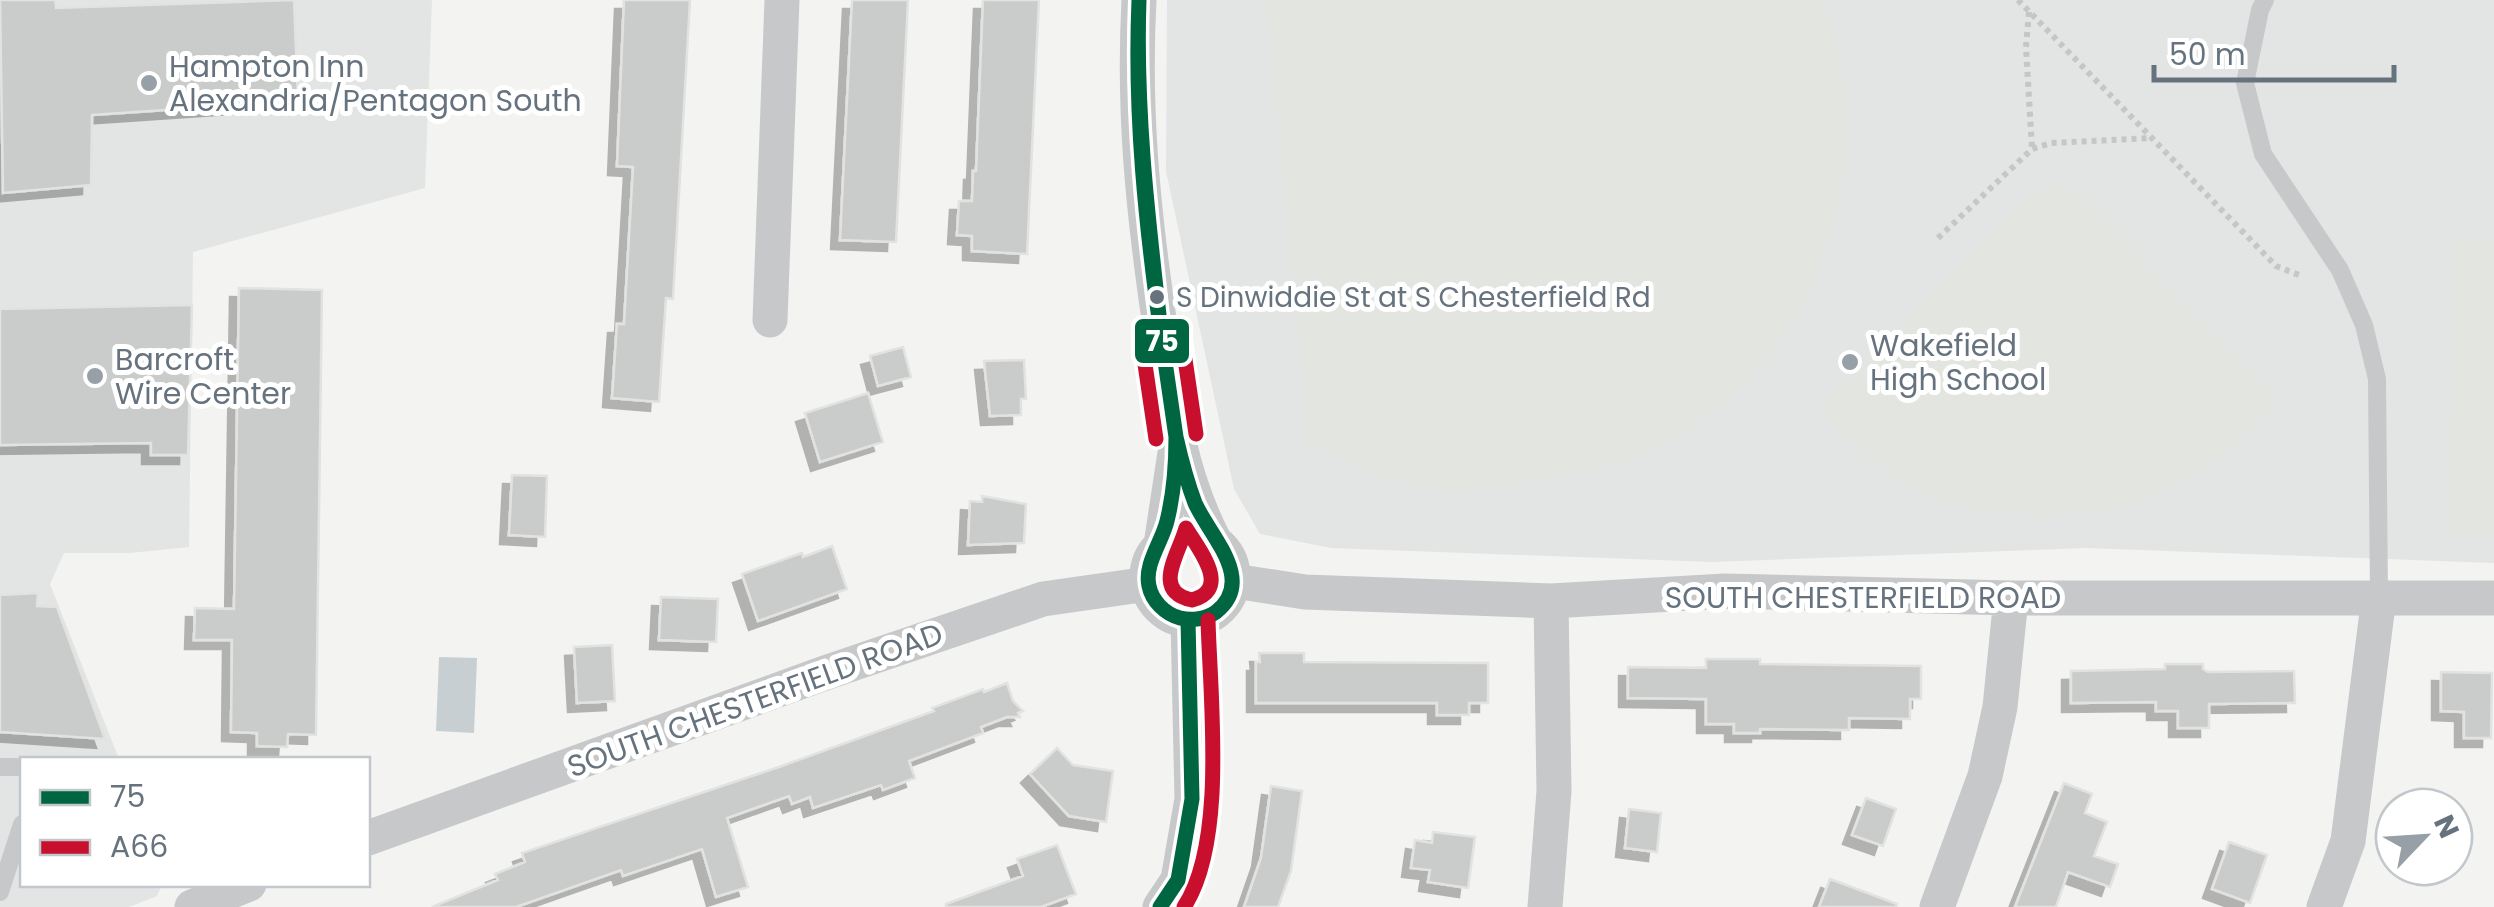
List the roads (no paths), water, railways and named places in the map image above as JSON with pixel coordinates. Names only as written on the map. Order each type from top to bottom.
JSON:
[{"type":"street","points":[[770,320],[782,0]]},
{"type":"street","points":[[1139,0],[1138,160],[1176,442],[1196,504],[1214,540],[1231,562],[1234,581],[1225,603],[1215,612],[1188,620],[1162,609],[1148,584],[1152,556],[1161,545],[1186,534],[1214,540]]},
{"type":"street","points":[[1161,545],[1176,442]]},
{"type":"street","name":"SOUTH CHESTERFIELD ROAD","points":[[1234,581],[1305,592],[1551,601],[1725,591],[2011,598],[2494,598]]},
{"type":"street","name":"SOUTH CHESTERFIELD ROAD","points":[[370,833],[1042,599],[1148,584]]},
{"type":"street","points":[[1937,907],[1985,776],[2000,708],[2011,598]]},
{"type":"street","points":[[2324,907],[2348,841],[2378,598]]},
{"type":"street","points":[[1545,907],[1554,791],[1551,601]]},
{"type":"street","points":[[1160,907],[1178,880],[1192,799],[1188,620]]},
{"type":"lane","points":[[2265,0],[2246,83],[2263,154],[2340,270],[2364,325],[2376,379],[2378,598]]},
{"type":"lane","points":[[0,892],[20,830]]},
{"type":"place","name":"Hampton Inn Alexandria/Pentagon South","points":[[149,83]]},
{"type":"place","name":"S Dinwiddie St at S Chesterfield Rd","points":[[1157,297]]},
{"type":"place","name":"Wakefield High School","points":[[1850,362]]},
{"type":"place","name":"Barcroft Wire Center","points":[[95,376]]}]
